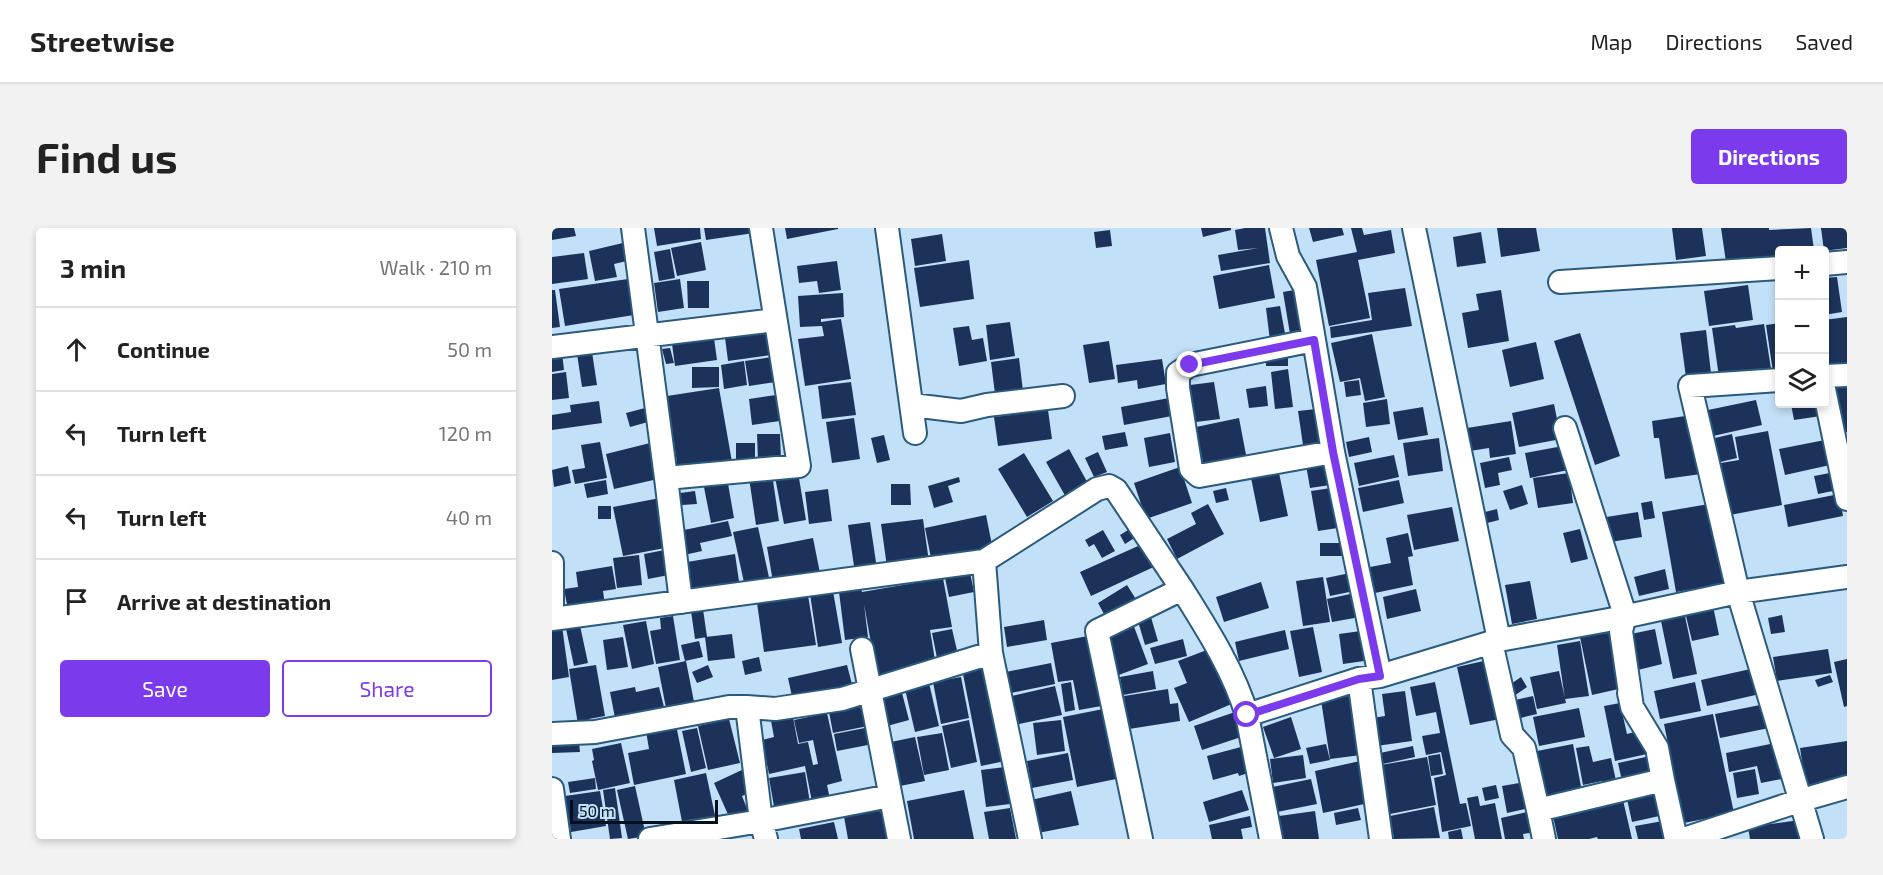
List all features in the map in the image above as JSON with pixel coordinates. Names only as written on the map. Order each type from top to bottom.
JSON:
[{"type":"street","points":[[633,228],[681,602]]},
{"type":"street","points":[[666,478],[799,466],[761,228]]},
{"type":"street","points":[[887,228],[915,433]]},
{"type":"street","points":[[1281,228],[1288,256],[1305,287],[1370,677],[1381,839]]},
{"type":"street","points":[[1414,228],[1512,735],[1524,748],[1544,839]]},
{"type":"street","points":[[1829,264],[1847,262]]},
{"type":"street","points":[[1560,282],[1775,268]]},
{"type":"street","points":[[552,347],[775,320]]},
{"type":"street","points":[[1314,340],[1190,365],[1178,373],[1178,388],[1191,469],[1199,476],[1333,452]]},
{"type":"street","points":[[1829,376],[1847,375]]},
{"type":"street","points":[[1775,380],[1690,386],[1738,592],[1812,839]]},
{"type":"street","points":[[912,405],[961,411],[987,405],[1063,396]]},
{"type":"street","points":[[1828,408],[1847,499]]},
{"type":"street","points":[[1565,428],[1619,617],[1632,707],[1657,748],[1676,839]]},
{"type":"street","points":[[552,563],[552,619],[984,561],[1097,489],[1109,486],[1116,490],[1182,589],[1239,689],[1247,715],[1271,839]]},
{"type":"street","points":[[984,561],[991,653],[1030,839]]},
{"type":"street","points":[[1247,715],[1495,641],[1738,592],[1847,577]]},
{"type":"street","points":[[1141,839],[1097,631],[1182,589]]},
{"type":"street","points":[[862,649],[899,839]]},
{"type":"street","points":[[552,734],[595,732],[729,707],[775,709],[842,699],[991,653]]},
{"type":"street","points":[[747,707],[764,830]]},
{"type":"street","points":[[1538,810],[1663,780]]},
{"type":"street","points":[[1684,839],[1847,787]]},
{"type":"street","points":[[552,789],[559,839]]},
{"type":"street","points":[[650,839],[764,830],[890,796]]},
{"type":"building","points":[[552,228],[574,228],[576,236],[552,240]]},
{"type":"building","points":[[654,228],[700,228],[701,239],[657,246]]},
{"type":"building","points":[[704,228],[754,228],[754,233],[706,240]]},
{"type":"building","points":[[785,228],[838,228],[838,229],[787,239]]},
{"type":"building","points":[[1201,228],[1231,228],[1231,230],[1203,237]]},
{"type":"building","points":[[1265,228],[1270,263],[1221,271],[1218,255],[1258,248],[1238,250],[1235,230]]},
{"type":"building","points":[[1309,228],[1342,228],[1344,235],[1313,242]]},
{"type":"building","points":[[1351,228],[1362,228],[1364,235],[1391,230],[1395,253],[1358,260],[1370,318],[1329,326],[1316,260],[1357,252]]},
{"type":"building","points":[[1497,228],[1536,228],[1540,251],[1501,257]]},
{"type":"building","points":[[1672,228],[1702,228],[1706,256],[1676,260]]},
{"type":"building","points":[[1721,228],[1769,228],[1769,230],[1811,228],[1813,246],[1775,246],[1775,256],[1726,262]]},
{"type":"building","points":[[1821,228],[1847,228],[1847,248],[1829,250],[1829,246],[1823,246]]},
{"type":"building","points":[[1110,230],[1112,246],[1096,248],[1094,232]]},
{"type":"building","points":[[1481,232],[1486,263],[1457,267],[1453,237]]},
{"type":"building","points":[[942,234],[946,261],[915,266],[911,239]]},
{"type":"building","points":[[627,242],[631,260],[614,264],[617,277],[595,281],[589,251]]},
{"type":"building","points":[[701,242],[706,270],[677,276],[671,248]]},
{"type":"building","points":[[670,249],[675,278],[659,281],[654,252]]},
{"type":"building","points":[[584,253],[588,279],[552,284],[552,257]]},
{"type":"building","points":[[969,260],[974,299],[920,307],[914,268]]},
{"type":"building","points":[[837,261],[841,290],[819,293],[817,281],[799,283],[797,266]]},
{"type":"building","points":[[1269,265],[1275,298],[1219,309],[1213,276]]},
{"type":"building","points":[[1837,277],[1842,312],[1829,314],[1829,278]]},
{"type":"building","points":[[628,279],[634,315],[565,326],[559,289]]},
{"type":"building","points":[[680,279],[684,308],[658,312],[654,283]]},
{"type":"building","points":[[687,281],[709,281],[709,308],[688,308]]},
{"type":"building","points":[[1748,285],[1753,320],[1709,326],[1704,291]]},
{"type":"building","points":[[1405,288],[1412,326],[1331,338],[1330,327],[1372,320],[1368,293]]},
{"type":"building","points":[[1300,289],[1307,331],[1290,334],[1283,292]]},
{"type":"building","points":[[552,290],[555,290],[560,327],[552,328]]},
{"type":"building","points":[[1501,290],[1509,341],[1468,348],[1462,313],[1479,310],[1476,294]]},
{"type":"building","points":[[843,293],[844,317],[821,319],[821,322],[841,319],[851,379],[805,386],[798,339],[824,336],[822,326],[800,327],[798,296]]},
{"type":"building","points":[[1280,306],[1286,339],[1270,341],[1266,308]]},
{"type":"building","points":[[1847,317],[1847,366],[1829,367],[1829,319]]},
{"type":"building","points":[[1010,322],[1015,356],[990,360],[986,325]]},
{"type":"building","points":[[1764,324],[1771,369],[1719,377],[1712,328],[1735,325],[1736,328]]},
{"type":"building","points":[[1775,324],[1775,372],[1773,372],[1766,325]]},
{"type":"building","points":[[767,325],[771,355],[728,361],[724,330]]},
{"type":"building","points":[[969,326],[972,340],[983,338],[987,361],[959,366],[953,328]]},
{"type":"building","points":[[1706,330],[1712,382],[1687,385],[1680,333]]},
{"type":"building","points":[[713,331],[717,360],[675,366],[672,344]]},
{"type":"building","points":[[1580,333],[1620,456],[1595,465],[1554,341]]},
{"type":"building","points":[[1372,334],[1385,397],[1365,401],[1360,378],[1340,382],[1331,343]]},
{"type":"building","points":[[1109,341],[1115,379],[1089,383],[1083,345]]},
{"type":"building","points":[[1536,342],[1544,379],[1510,387],[1502,350]]},
{"type":"building","points":[[670,348],[674,363],[666,364],[662,349]]},
{"type":"building","points":[[562,352],[564,370],[552,372],[552,354]]},
{"type":"building","points":[[592,352],[597,385],[582,387],[577,354]]},
{"type":"building","points":[[1266,355],[1288,355],[1288,366],[1266,366]]},
{"type":"building","points":[[772,357],[776,382],[749,386],[745,361]]},
{"type":"building","points":[[1019,358],[1023,391],[995,394],[991,362]]},
{"type":"building","points":[[1162,359],[1166,384],[1138,389],[1137,380],[1118,383],[1116,365]]},
{"type":"building","points":[[744,361],[747,385],[724,389],[721,365]]},
{"type":"building","points":[[692,367],[719,367],[719,387],[692,388]]},
{"type":"building","points":[[1288,369],[1293,407],[1275,409],[1271,372]]},
{"type":"building","points":[[566,372],[569,398],[552,400],[552,374]]},
{"type":"building","points":[[1359,380],[1361,395],[1346,397],[1344,382]]},
{"type":"building","points":[[851,382],[856,415],[822,419],[818,386]]},
{"type":"building","points":[[1214,382],[1220,419],[1196,422],[1190,385]]},
{"type":"building","points":[[1847,385],[1847,432],[1842,433],[1836,387]]},
{"type":"building","points":[[1266,386],[1268,406],[1249,408],[1246,389]]},
{"type":"building","points":[[719,388],[732,462],[678,470],[667,396]]},
{"type":"building","points":[[776,395],[780,421],[752,425],[749,399]]},
{"type":"building","points":[[1169,398],[1172,416],[1124,425],[1121,407]]},
{"type":"building","points":[[1387,399],[1390,424],[1366,427],[1363,403]]},
{"type":"building","points":[[1756,400],[1762,425],[1713,436],[1708,410]]},
{"type":"building","points":[[599,401],[602,423],[552,430],[552,415],[571,412],[570,405]]},
{"type":"building","points":[[1554,404],[1561,439],[1519,447],[1512,413]]},
{"type":"building","points":[[1423,407],[1428,435],[1398,440],[1393,412]]},
{"type":"building","points":[[645,408],[648,422],[630,427],[626,413]]},
{"type":"building","points":[[1792,408],[1819,408],[1821,416],[1794,420]]},
{"type":"building","points":[[1316,409],[1320,443],[1303,445],[1298,411]]},
{"type":"building","points":[[1048,410],[1052,439],[998,446],[994,417]]},
{"type":"building","points":[[1692,415],[1701,474],[1665,479],[1659,438],[1654,438],[1652,421]]},
{"type":"building","points":[[854,418],[860,459],[832,463],[826,422]]},
{"type":"building","points":[[1239,418],[1247,460],[1204,469],[1196,427]]},
{"type":"building","points":[[1511,421],[1516,454],[1490,458],[1489,448],[1470,451],[1467,428]]},
{"type":"building","points":[[1768,431],[1782,505],[1730,515],[1721,463],[1739,460],[1735,437]]},
{"type":"building","points":[[1125,432],[1128,446],[1105,450],[1102,436]]},
{"type":"building","points":[[1170,433],[1175,462],[1149,467],[1144,438]]},
{"type":"building","points":[[757,434],[780,434],[781,460],[758,461]]},
{"type":"building","points":[[1732,434],[1737,458],[1720,462],[1715,438]]},
{"type":"building","points":[[884,435],[890,460],[877,463],[871,438]]},
{"type":"building","points":[[1369,437],[1372,452],[1349,457],[1346,442]]},
{"type":"building","points":[[1439,438],[1443,471],[1408,476],[1403,443]]},
{"type":"building","points":[[1825,440],[1830,465],[1785,475],[1779,449]]},
{"type":"building","points":[[600,442],[607,478],[575,484],[572,470],[585,468],[581,445]]},
{"type":"building","points":[[654,442],[662,478],[614,489],[606,454]]},
{"type":"building","points":[[736,443],[755,443],[755,461],[736,461]]},
{"type":"building","points":[[1563,446],[1568,470],[1530,478],[1525,453]]},
{"type":"building","points":[[1069,449],[1090,487],[1067,499],[1046,462]]},
{"type":"building","points":[[1098,452],[1107,472],[1094,477],[1085,458]]},
{"type":"building","points":[[1024,453],[1053,501],[1027,517],[998,469]]},
{"type":"building","points":[[1394,455],[1399,477],[1359,486],[1354,463]]},
{"type":"building","points":[[1509,457],[1512,470],[1498,473],[1500,485],[1485,488],[1480,463]]},
{"type":"building","points":[[1333,461],[1337,484],[1310,488],[1306,465]]},
{"type":"building","points":[[568,466],[571,483],[554,487],[552,470]]},
{"type":"building","points":[[1180,467],[1192,503],[1146,519],[1134,483]]},
{"type":"building","points":[[1278,468],[1288,516],[1260,522],[1250,473]]},
{"type":"building","points":[[798,472],[806,520],[784,524],[775,477]]},
{"type":"building","points":[[1569,473],[1573,503],[1538,508],[1533,478]]},
{"type":"building","points":[[1830,473],[1833,491],[1818,494],[1814,476]]},
{"type":"building","points":[[772,474],[779,521],[756,525],[749,478]]},
{"type":"building","points":[[959,477],[960,482],[948,486],[953,502],[934,508],[928,486]]},
{"type":"building","points":[[727,478],[734,518],[711,523],[703,482]]},
{"type":"building","points":[[606,480],[608,494],[587,498],[584,484]]},
{"type":"building","points":[[1399,480],[1404,503],[1363,512],[1358,488]]},
{"type":"building","points":[[891,484],[910,484],[911,505],[891,505]]},
{"type":"building","points":[[1522,485],[1528,504],[1510,510],[1503,491]]},
{"type":"building","points":[[1338,487],[1344,527],[1318,531],[1311,491]]},
{"type":"building","points":[[1226,488],[1229,500],[1216,503],[1213,491]]},
{"type":"building","points":[[828,489],[832,521],[809,524],[805,492]]},
{"type":"building","points":[[695,491],[697,504],[682,505],[680,493]]},
{"type":"building","points":[[1839,494],[1843,516],[1788,527],[1784,505]]},
{"type":"building","points":[[660,498],[670,547],[623,556],[613,507]]},
{"type":"building","points":[[1652,501],[1655,518],[1644,520],[1641,503]]},
{"type":"building","points":[[1208,504],[1224,534],[1177,559],[1167,539],[1196,524],[1191,513]]},
{"type":"building","points":[[1709,504],[1727,584],[1676,592],[1662,512]]},
{"type":"building","points":[[598,506],[611,506],[611,519],[598,519]]},
{"type":"building","points":[[1452,507],[1459,541],[1414,550],[1407,515]]},
{"type":"building","points":[[1497,509],[1499,520],[1487,523],[1485,512]]},
{"type":"building","points":[[1638,512],[1642,537],[1604,543],[1600,518]]},
{"type":"building","points":[[986,515],[993,550],[932,563],[925,528]]},
{"type":"building","points":[[923,519],[929,562],[887,567],[881,524]]},
{"type":"building","points":[[728,521],[732,536],[700,543],[702,551],[684,555],[679,531]]},
{"type":"building","points":[[870,522],[877,569],[855,573],[848,525]]},
{"type":"building","points":[[758,527],[770,582],[745,587],[733,532]]},
{"type":"building","points":[[1133,527],[1139,535],[1125,544],[1120,535]]},
{"type":"building","points":[[1580,529],[1588,559],[1571,563],[1563,533]]},
{"type":"building","points":[[1103,530],[1115,551],[1102,558],[1094,544],[1089,547],[1085,540]]},
{"type":"building","points":[[1408,533],[1413,556],[1408,557],[1413,585],[1375,593],[1370,567],[1391,563],[1386,538]]},
{"type":"building","points":[[813,538],[820,573],[773,582],[767,547]]},
{"type":"building","points":[[1147,542],[1158,565],[1091,596],[1080,572]]},
{"type":"building","points":[[1320,543],[1345,543],[1345,556],[1320,556]]},
{"type":"building","points":[[670,549],[674,574],[648,579],[644,554]]},
{"type":"building","points":[[735,554],[740,588],[692,595],[687,562]]},
{"type":"building","points":[[639,555],[642,585],[617,588],[613,558]]},
{"type":"building","points":[[612,566],[616,589],[603,591],[605,605],[568,610],[564,589],[578,587],[576,572]]},
{"type":"building","points":[[969,568],[974,592],[949,597],[944,573]]},
{"type":"building","points":[[1665,569],[1669,589],[1639,596],[1634,577]]},
{"type":"building","points":[[1350,573],[1354,591],[1330,596],[1326,578]]},
{"type":"building","points":[[1323,577],[1330,622],[1303,626],[1296,581]]},
{"type":"building","points":[[943,578],[952,627],[930,630],[936,666],[877,677],[864,604],[868,637],[845,640],[839,592],[861,589],[862,592]]},
{"type":"building","points":[[1530,581],[1537,619],[1512,624],[1505,585]]},
{"type":"building","points":[[1261,582],[1269,608],[1224,622],[1216,597]]},
{"type":"building","points":[[1127,585],[1139,604],[1109,623],[1098,603]]},
{"type":"building","points":[[1416,589],[1421,611],[1387,619],[1383,597]]},
{"type":"building","points":[[833,591],[842,643],[818,647],[810,594]]},
{"type":"building","points":[[1355,593],[1360,617],[1332,622],[1327,599]]},
{"type":"building","points":[[808,595],[816,645],[764,652],[757,603]]},
{"type":"building","points":[[1713,606],[1719,635],[1692,641],[1685,612]]},
{"type":"building","points":[[703,609],[707,637],[695,639],[691,611]]},
{"type":"building","points":[[1150,614],[1158,641],[1145,645],[1137,618]]},
{"type":"building","points":[[1782,615],[1785,632],[1771,634],[1768,618]]},
{"type":"building","points":[[673,616],[680,660],[656,664],[650,631],[661,629],[660,618]]},
{"type":"building","points":[[1685,616],[1697,674],[1673,679],[1661,621]]},
{"type":"building","points":[[1044,620],[1047,640],[1007,647],[1004,627]]},
{"type":"building","points":[[579,621],[588,663],[574,666],[565,624]]},
{"type":"building","points":[[646,621],[654,664],[632,669],[623,625]]},
{"type":"building","points":[[1133,624],[1148,664],[1116,676],[1101,635]]},
{"type":"building","points":[[562,626],[569,677],[552,680],[552,627]]},
{"type":"building","points":[[1313,627],[1322,672],[1299,677],[1290,631]]},
{"type":"building","points":[[952,629],[959,659],[938,663],[932,633]]},
{"type":"building","points":[[1655,629],[1662,664],[1634,671],[1626,635]]},
{"type":"building","points":[[1285,630],[1289,649],[1239,661],[1235,642]]},
{"type":"building","points":[[1611,630],[1623,688],[1592,695],[1580,637]]},
{"type":"building","points":[[1361,631],[1364,661],[1343,664],[1339,634]]},
{"type":"building","points":[[732,634],[735,658],[708,661],[705,637]]},
{"type":"building","points":[[1093,635],[1107,705],[1079,710],[1073,680],[1058,682],[1051,643]]},
{"type":"building","points":[[623,637],[628,667],[607,670],[603,640]]},
{"type":"building","points":[[1183,639],[1187,656],[1155,664],[1150,648]]},
{"type":"building","points":[[699,641],[703,657],[685,661],[681,645]]},
{"type":"building","points":[[1580,641],[1589,696],[1565,699],[1557,645]]},
{"type":"building","points":[[1212,648],[1234,703],[1189,722],[1174,688],[1187,683],[1178,661]]},
{"type":"building","points":[[1828,649],[1832,673],[1777,681],[1773,657]]},
{"type":"building","points":[[759,657],[762,671],[745,675],[742,661]]},
{"type":"building","points":[[1847,659],[1847,706],[1844,707],[1834,662]]},
{"type":"building","points":[[1488,660],[1500,719],[1470,725],[1457,667]]},
{"type":"building","points":[[686,661],[695,707],[667,713],[658,667]]},
{"type":"building","points":[[1051,663],[1055,684],[1011,693],[1006,672]]},
{"type":"building","points":[[986,664],[1005,761],[981,766],[962,669]]},
{"type":"building","points":[[596,665],[605,716],[589,719],[590,729],[579,731],[569,669]]},
{"type":"building","points":[[708,665],[713,677],[697,683],[692,672]]},
{"type":"building","points":[[847,665],[853,688],[793,701],[788,678]]},
{"type":"building","points":[[1755,668],[1760,694],[1707,706],[1701,680]]},
{"type":"building","points":[[1153,671],[1156,689],[1123,695],[1120,677]]},
{"type":"building","points":[[1559,671],[1566,703],[1537,709],[1530,677]]},
{"type":"building","points":[[1830,675],[1833,682],[1818,687],[1815,680]]},
{"type":"building","points":[[961,677],[969,718],[941,724],[933,682]]},
{"type":"building","points":[[1521,677],[1527,687],[1511,698],[1505,688]]},
{"type":"building","points":[[1071,682],[1075,710],[1065,712],[1061,684]]},
{"type":"building","points":[[1435,682],[1460,804],[1466,803],[1471,826],[1442,832],[1434,778],[1446,775],[1441,752],[1426,755],[1422,736],[1440,733],[1436,712],[1416,716],[1410,687]]},
{"type":"building","points":[[1695,682],[1701,711],[1660,719],[1654,691]]},
{"type":"building","points":[[929,683],[939,726],[915,732],[905,689]]},
{"type":"building","points":[[1055,686],[1062,715],[1019,724],[1012,696]]},
{"type":"building","points":[[635,687],[636,692],[659,687],[664,707],[615,718],[610,692]]},
{"type":"building","points":[[901,689],[909,720],[887,726],[880,694]]},
{"type":"building","points":[[1168,689],[1170,704],[1178,703],[1180,721],[1129,729],[1124,696]]},
{"type":"building","points":[[1405,691],[1412,741],[1376,746],[1372,718],[1385,716],[1382,694]]},
{"type":"building","points":[[1352,695],[1361,755],[1330,759],[1321,700]]},
{"type":"building","points":[[1533,696],[1537,714],[1512,720],[1507,702]]},
{"type":"building","points":[[863,700],[868,726],[833,733],[828,707]]},
{"type":"building","points":[[1620,703],[1627,734],[1642,730],[1647,754],[1615,761],[1604,706]]},
{"type":"building","points":[[1765,704],[1769,728],[1720,738],[1715,714]]},
{"type":"building","points":[[1108,708],[1121,778],[1077,787],[1063,717]]},
{"type":"building","points":[[1579,708],[1585,737],[1539,746],[1533,717]]},
{"type":"building","points":[[1235,712],[1244,736],[1202,750],[1194,726]]},
{"type":"building","points":[[827,713],[842,781],[827,785],[831,804],[813,807],[805,766],[769,774],[762,740],[774,737],[771,721],[793,717],[798,744],[808,742],[813,765],[818,764],[813,740],[799,743],[794,720]]},
{"type":"building","points":[[1713,714],[1734,813],[1684,823],[1664,724]]},
{"type":"building","points":[[1291,717],[1301,749],[1274,758],[1263,727]]},
{"type":"building","points":[[729,719],[740,763],[708,770],[698,726]]},
{"type":"building","points":[[969,720],[977,762],[951,768],[942,726]]},
{"type":"building","points":[[1061,720],[1065,751],[1037,755],[1033,723]]},
{"type":"building","points":[[676,725],[686,774],[634,785],[628,753],[649,749],[646,731]]},
{"type":"building","points":[[870,727],[873,744],[837,751],[834,734]]},
{"type":"building","points":[[697,728],[706,768],[691,772],[682,731]]},
{"type":"building","points":[[942,733],[949,770],[924,775],[917,737]]},
{"type":"building","points":[[915,737],[925,781],[900,786],[891,742]]},
{"type":"building","points":[[1847,741],[1847,781],[1806,787],[1800,748]]},
{"type":"building","points":[[579,742],[580,752],[552,753],[552,743]]},
{"type":"building","points":[[1780,742],[1787,778],[1761,783],[1757,766],[1729,772],[1726,753]]},
{"type":"building","points":[[621,743],[630,783],[598,790],[592,749]]},
{"type":"building","points":[[1326,744],[1330,760],[1310,764],[1306,748]]},
{"type":"building","points":[[1573,744],[1582,792],[1546,799],[1537,751]]},
{"type":"building","points":[[1413,746],[1415,757],[1383,764],[1380,753]]},
{"type":"building","points":[[1589,746],[1593,762],[1611,758],[1617,785],[1603,788],[1602,781],[1583,785],[1576,748]]},
{"type":"building","points":[[1241,747],[1248,773],[1239,776],[1238,773],[1213,780],[1207,756]]},
{"type":"building","points":[[1068,753],[1073,780],[1032,788],[1027,761]]},
{"type":"building","points":[[1440,754],[1443,774],[1431,776],[1428,756]]},
{"type":"building","points":[[1303,755],[1306,778],[1273,783],[1270,759]]},
{"type":"building","points":[[1655,755],[1658,773],[1622,781],[1618,763]]},
{"type":"building","points":[[1427,757],[1436,805],[1390,814],[1381,765]]},
{"type":"building","points":[[1360,761],[1369,803],[1323,813],[1315,771]]},
{"type":"building","points":[[1005,767],[1010,804],[986,807],[981,770]]},
{"type":"building","points":[[744,769],[754,791],[742,796],[748,811],[730,819],[714,783]]},
{"type":"building","points":[[1755,769],[1759,794],[1737,798],[1733,773]]},
{"type":"building","points":[[805,772],[811,809],[775,812],[769,778]]},
{"type":"building","points":[[706,773],[716,820],[683,827],[674,780]]},
{"type":"building","points":[[595,778],[596,789],[570,793],[568,782]]},
{"type":"building","points":[[1311,779],[1317,804],[1272,813],[1267,788]]},
{"type":"building","points":[[1525,782],[1530,808],[1507,813],[1502,786]]},
{"type":"building","points":[[1496,785],[1499,798],[1485,801],[1482,788]]},
{"type":"building","points":[[635,786],[646,836],[628,839],[617,790]]},
{"type":"building","points":[[615,788],[622,838],[610,839],[603,790]]},
{"type":"building","points":[[964,790],[974,839],[914,839],[907,801]]},
{"type":"building","points":[[1242,790],[1249,810],[1209,822],[1203,802]]},
{"type":"building","points":[[600,791],[606,826],[571,832],[565,796]]},
{"type":"building","points":[[1071,791],[1079,825],[1038,833],[1031,800]]},
{"type":"building","points":[[1659,792],[1664,815],[1632,822],[1627,799]]},
{"type":"building","points":[[1478,796],[1480,806],[1495,803],[1502,839],[1475,839],[1467,798]]},
{"type":"building","points":[[1623,800],[1632,839],[1598,839],[1597,837],[1558,839],[1553,816]]},
{"type":"building","points":[[885,804],[891,839],[848,839],[843,811]]},
{"type":"building","points":[[1434,807],[1440,838],[1394,839],[1390,816]]},
{"type":"building","points":[[1010,808],[1016,839],[989,839],[984,812]]},
{"type":"building","points":[[1358,808],[1361,820],[1336,825],[1334,813]]},
{"type":"building","points":[[1315,811],[1319,839],[1275,839],[1272,817]]},
{"type":"building","points":[[1532,811],[1537,832],[1523,834],[1524,839],[1505,839],[1501,818]]},
{"type":"building","points":[[1250,816],[1252,827],[1241,829],[1243,839],[1212,839],[1209,825]]},
{"type":"building","points":[[1800,820],[1803,839],[1750,839],[1748,827]]},
{"type":"building","points":[[1663,821],[1666,839],[1638,839],[1635,826]]},
{"type":"building","points":[[834,822],[838,839],[801,839],[799,829]]},
{"type":"building","points":[[1461,829],[1463,839],[1449,839],[1448,832]]},
{"type":"route","points":[[1190,365],[1314,340],[1333,452],[1380,676],[1359,679],[1247,715]]}]
